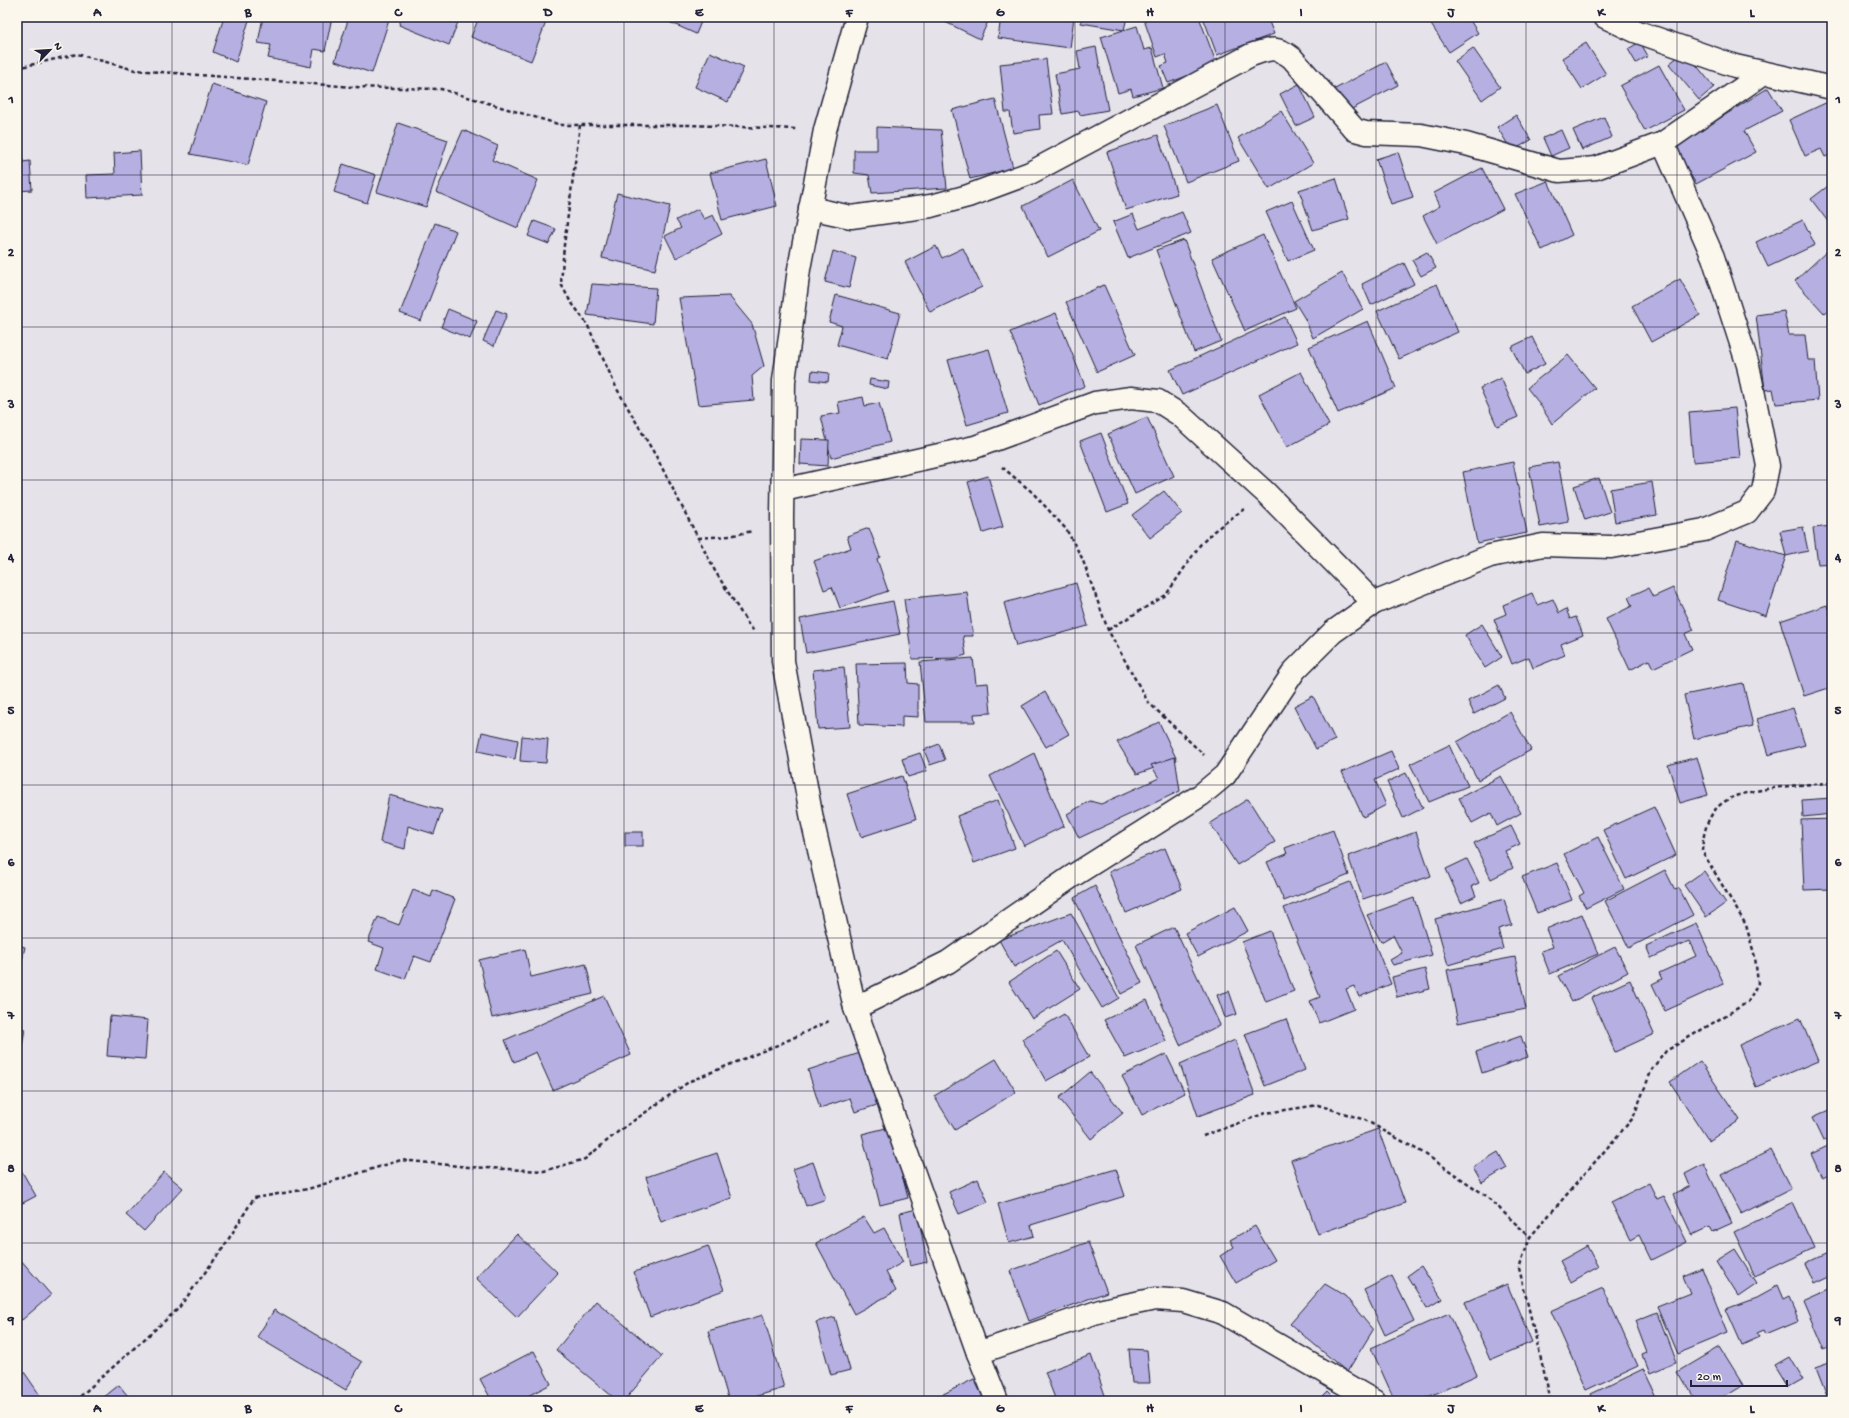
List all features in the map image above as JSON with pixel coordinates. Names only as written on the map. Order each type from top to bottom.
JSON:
[{"type":"street","points":[[857,17],[825,130],[799,269],[784,381],[782,517],[783,661],[812,819],[854,1008],[978,1353],[997,1401]]},
{"type":"street","points":[[1605,17],[1635,31],[1735,66],[1832,88]]},
{"type":"street","points":[[810,208],[851,217],[931,206],[968,196],[1030,173],[1251,54],[1270,49],[1282,50],[1292,58],[1354,130],[1366,133],[1421,135],[1466,144],[1560,171],[1596,168],[1663,143],[1764,73]]},
{"type":"street","points":[[854,1008],[948,962],[1071,877],[1201,796],[1225,775],[1295,670],[1333,632],[1374,602],[1490,556],[1543,545],[1611,547],[1704,530],[1747,512],[1763,491],[1768,466],[1748,365],[1713,256],[1663,143]]},
{"type":"street","points":[[783,490],[975,447],[1095,403],[1131,398],[1158,401],[1180,415],[1266,493],[1374,602]]},
{"type":"street","points":[[978,1353],[1104,1310],[1155,1299],[1183,1301],[1223,1313],[1374,1401]]},
{"type":"path","points":[[17,68],[77,54],[135,70],[353,86],[441,89],[561,125],[688,125],[825,130]]},
{"type":"path","points":[[580,125],[564,244],[561,284],[587,324],[617,389],[656,458],[715,571],[748,624],[783,661]]},
{"type":"path","points":[[975,447],[1032,492],[1066,529],[1082,558],[1108,630],[1148,702],[1225,775]]},
{"type":"path","points":[[1108,630],[1166,596],[1200,545],[1214,532],[1266,493]]},
{"type":"path","points":[[698,538],[746,533],[764,528],[782,517]]},
{"type":"path","points":[[1551,1401],[1519,1268],[1530,1236],[1633,1118],[1652,1069],[1666,1051],[1748,1002],[1758,983],[1755,957],[1746,925],[1702,851],[1703,839],[1710,817],[1723,802],[1760,790],[1832,783]]},
{"type":"path","points":[[75,1401],[178,1309],[223,1248],[254,1198],[308,1189],[400,1160],[468,1167],[544,1170],[585,1158],[619,1131],[690,1081],[780,1044],[854,1008]]},
{"type":"path","points":[[1204,1136],[1266,1113],[1318,1105],[1365,1120],[1425,1154],[1485,1195],[1530,1236]]},
{"type":"building","points":[[224,17],[250,17],[236,62],[213,52]]},
{"type":"building","points":[[263,17],[332,17],[325,51],[314,49],[311,67],[268,58],[271,45],[258,43]]},
{"type":"building","points":[[349,17],[390,17],[372,73],[335,61]]},
{"type":"building","points":[[402,17],[460,17],[449,45],[399,25]]},
{"type":"building","points":[[479,17],[548,17],[531,61],[471,37]]},
{"type":"building","points":[[658,17],[703,17],[696,34]]},
{"type":"building","points":[[935,17],[990,17],[980,39]]},
{"type":"building","points":[[1001,17],[1074,17],[1070,48],[998,38]]},
{"type":"building","points":[[1082,17],[1127,17],[1124,30],[1081,23]]},
{"type":"building","points":[[1143,17],[1199,17],[1217,65],[1168,83],[1161,66],[1168,63],[1165,54],[1157,57]]},
{"type":"building","points":[[1203,17],[1267,17],[1274,34],[1217,55]]},
{"type":"building","points":[[1426,17],[1468,17],[1478,33],[1449,52]]},
{"type":"building","points":[[1827,17],[1832,17],[1832,25],[1830,26]]},
{"type":"building","points":[[1137,26],[1144,50],[1152,48],[1163,88],[1133,96],[1131,89],[1118,93],[1101,37]]},
{"type":"building","points":[[1640,42],[1648,56],[1636,63],[1628,49]]},
{"type":"building","points":[[1586,43],[1606,74],[1582,89],[1562,58]]},
{"type":"building","points":[[1096,47],[1108,110],[1080,115],[1079,111],[1062,114],[1055,74],[1080,69],[1077,51]]},
{"type":"building","points":[[1473,48],[1500,87],[1482,100],[1455,61]]},
{"type":"building","points":[[1685,51],[1714,87],[1699,100],[1669,64]]},
{"type":"building","points":[[710,52],[744,67],[728,102],[695,87]]},
{"type":"building","points":[[1046,59],[1053,114],[1039,115],[1040,129],[1013,133],[1010,112],[1005,112],[1000,64]]},
{"type":"building","points":[[1386,62],[1398,85],[1346,112],[1335,89]]},
{"type":"building","points":[[1659,65],[1684,110],[1645,131],[1620,86]]},
{"type":"building","points":[[212,84],[266,102],[248,165],[190,154]]},
{"type":"building","points":[[1299,84],[1315,117],[1296,126],[1280,94]]},
{"type":"building","points":[[1768,88],[1782,111],[1744,131],[1756,152],[1696,184],[1674,147]]},
{"type":"building","points":[[995,99],[1013,168],[970,179],[952,110]]},
{"type":"building","points":[[1832,100],[1832,154],[1825,157],[1821,149],[1805,156],[1789,120]]},
{"type":"building","points":[[1217,105],[1239,161],[1186,182],[1164,126]]},
{"type":"building","points":[[1281,111],[1313,163],[1269,189],[1238,138]]},
{"type":"building","points":[[1516,115],[1531,140],[1512,151],[1497,127]]},
{"type":"building","points":[[1604,117],[1612,137],[1582,150],[1573,130]]},
{"type":"building","points":[[398,123],[448,140],[426,207],[377,192]]},
{"type":"building","points":[[877,127],[941,130],[947,188],[872,193],[869,175],[854,173],[854,150],[877,150]]},
{"type":"building","points":[[463,130],[498,146],[492,160],[538,180],[518,228],[436,192]]},
{"type":"building","points":[[1561,130],[1569,148],[1551,156],[1543,138]]},
{"type":"building","points":[[17,134],[20,134],[23,162],[30,161],[32,190],[17,191]]},
{"type":"building","points":[[1158,135],[1177,194],[1126,210],[1107,152]]},
{"type":"building","points":[[140,151],[142,195],[87,198],[86,175],[115,174],[114,153]]},
{"type":"building","points":[[1398,152],[1413,197],[1391,204],[1376,159]]},
{"type":"building","points":[[766,159],[777,206],[722,220],[710,173]]},
{"type":"building","points":[[343,164],[376,175],[367,203],[334,192]]},
{"type":"building","points":[[1482,168],[1503,209],[1437,244],[1423,216],[1440,206],[1434,193]]},
{"type":"building","points":[[1336,178],[1349,219],[1313,230],[1299,190]]},
{"type":"building","points":[[1073,180],[1099,231],[1048,257],[1023,206]]},
{"type":"building","points":[[1548,181],[1572,235],[1542,250],[1515,194]]},
{"type":"building","points":[[1832,183],[1832,227],[1811,199]]},
{"type":"building","points":[[617,193],[670,206],[655,270],[602,258]]},
{"type":"building","points":[[1292,201],[1314,250],[1288,261],[1266,212]]},
{"type":"building","points":[[698,209],[704,219],[713,215],[722,234],[676,258],[665,236],[681,228],[676,220]]},
{"type":"building","points":[[1182,212],[1191,233],[1128,258],[1113,222],[1133,214],[1139,229]]},
{"type":"building","points":[[1803,220],[1815,245],[1768,267],[1756,242]]},
{"type":"building","points":[[534,221],[556,229],[549,244],[528,236]]},
{"type":"building","points":[[435,223],[456,231],[421,321],[400,313]]},
{"type":"building","points":[[1263,235],[1296,308],[1245,331],[1212,258]]},
{"type":"building","points":[[1184,240],[1221,341],[1194,352],[1156,250]]},
{"type":"building","points":[[936,246],[942,258],[963,248],[982,287],[930,312],[905,262]]},
{"type":"building","points":[[833,251],[856,258],[849,288],[825,282]]},
{"type":"building","points":[[1427,252],[1436,268],[1421,276],[1412,260]]},
{"type":"building","points":[[1826,252],[1832,258],[1832,306],[1824,313],[1795,281]]},
{"type":"building","points":[[1404,263],[1414,284],[1371,305],[1362,284]]},
{"type":"building","points":[[1342,273],[1363,309],[1313,338],[1305,319],[1294,301]]},
{"type":"building","points":[[1680,279],[1700,315],[1651,342],[1632,306]]},
{"type":"building","points":[[592,284],[656,288],[653,324],[587,315]]},
{"type":"building","points":[[1437,284],[1458,332],[1399,359],[1377,311]]},
{"type":"building","points":[[1104,285],[1135,355],[1097,372],[1066,302]]},
{"type":"building","points":[[836,295],[900,313],[888,359],[837,345],[842,326],[829,322]]},
{"type":"building","points":[[729,296],[752,324],[764,366],[752,376],[754,400],[698,405],[679,298]]},
{"type":"building","points":[[448,309],[477,321],[470,339],[441,327]]},
{"type":"building","points":[[496,310],[507,314],[494,346],[483,341]]},
{"type":"building","points":[[1784,311],[1789,335],[1805,335],[1808,360],[1815,360],[1818,400],[1776,404],[1773,389],[1765,390],[1756,315]]},
{"type":"building","points":[[1056,313],[1085,386],[1039,405],[1010,332]]},
{"type":"building","points":[[1285,317],[1297,343],[1182,395],[1170,370]]},
{"type":"building","points":[[1368,321],[1396,388],[1338,413],[1309,347]]},
{"type":"building","points":[[1532,337],[1545,364],[1525,374],[1511,347]]},
{"type":"building","points":[[989,349],[1008,413],[967,425],[948,360]]},
{"type":"building","points":[[1568,355],[1595,388],[1552,424],[1539,403],[1527,388]]},
{"type":"building","points":[[812,371],[829,373],[828,382],[811,380]]},
{"type":"building","points":[[1301,372],[1329,425],[1287,447],[1259,394]]},
{"type":"building","points":[[1501,378],[1518,417],[1497,426],[1480,388]]},
{"type":"building","points":[[870,379],[889,382],[888,389],[869,385]]},
{"type":"building","points":[[863,397],[865,406],[879,403],[890,442],[831,458],[821,416],[840,413],[838,402]]},
{"type":"building","points":[[1735,408],[1740,458],[1693,462],[1689,412]]},
{"type":"building","points":[[1147,417],[1174,476],[1135,494],[1108,434]]},
{"type":"building","points":[[1101,433],[1128,504],[1107,512],[1080,441]]},
{"type":"building","points":[[801,439],[829,440],[828,466],[800,464]]},
{"type":"building","points":[[1513,462],[1527,533],[1477,543],[1463,472]]},
{"type":"building","points":[[1558,462],[1569,522],[1540,527],[1529,467]]},
{"type":"building","points":[[988,476],[1003,527],[983,533],[968,482]]},
{"type":"building","points":[[1599,478],[1610,512],[1585,520],[1574,486]]},
{"type":"building","points":[[1652,482],[1657,515],[1615,522],[1610,489]]},
{"type":"building","points":[[1164,491],[1182,513],[1150,538],[1132,515]]},
{"type":"building","points":[[1832,526],[1832,563],[1818,564],[1813,528]]},
{"type":"building","points":[[1803,527],[1808,551],[1786,556],[1780,531]]},
{"type":"building","points":[[869,528],[880,557],[877,559],[888,591],[840,608],[832,587],[824,590],[814,561],[851,548],[847,536]]},
{"type":"building","points":[[1737,540],[1786,556],[1766,616],[1718,600]]},
{"type":"building","points":[[1076,583],[1088,626],[1016,646],[1004,603]]},
{"type":"building","points":[[1648,588],[1653,597],[1673,588],[1694,630],[1685,634],[1692,649],[1653,668],[1649,660],[1630,670],[1606,619],[1632,606],[1628,597]]},
{"type":"building","points":[[967,592],[973,636],[963,636],[966,655],[956,658],[912,659],[904,599]]},
{"type":"building","points":[[1532,593],[1537,605],[1553,599],[1559,613],[1566,609],[1570,619],[1576,617],[1583,635],[1561,644],[1565,655],[1533,668],[1529,657],[1512,664],[1494,619],[1506,614],[1503,605]]},
{"type":"building","points":[[893,601],[900,634],[806,653],[800,619]]},
{"type":"building","points":[[1827,605],[1832,622],[1832,687],[1804,696],[1780,621]]},
{"type":"building","points":[[1482,624],[1502,657],[1485,668],[1465,635]]},
{"type":"building","points":[[973,658],[976,684],[988,683],[991,713],[974,714],[975,722],[926,722],[920,662]]},
{"type":"building","points":[[907,663],[908,683],[918,684],[918,717],[902,716],[902,727],[859,725],[856,664]]},
{"type":"building","points":[[844,667],[850,727],[818,729],[813,670]]},
{"type":"building","points":[[1743,683],[1753,726],[1694,739],[1684,695]]},
{"type":"building","points":[[1499,685],[1505,698],[1474,714],[1468,701]]},
{"type":"building","points":[[1045,692],[1069,734],[1046,747],[1022,706]]},
{"type":"building","points":[[1313,696],[1335,740],[1316,749],[1294,706]]},
{"type":"building","points":[[1793,708],[1805,745],[1768,755],[1757,719]]},
{"type":"building","points":[[1510,712],[1531,750],[1478,780],[1457,742]]},
{"type":"building","points":[[1159,722],[1177,760],[1137,774],[1117,742]]},
{"type":"building","points":[[482,732],[518,740],[515,759],[478,751]]},
{"type":"building","points":[[522,736],[548,739],[546,763],[520,761]]},
{"type":"building","points":[[939,744],[945,760],[930,765],[924,750]]},
{"type":"building","points":[[1449,745],[1468,786],[1429,802],[1410,764]]},
{"type":"building","points":[[1391,751],[1399,769],[1375,780],[1386,805],[1363,817],[1342,772]]},
{"type":"building","points":[[920,753],[927,771],[908,777],[902,759]]},
{"type":"building","points":[[1034,753],[1064,826],[1024,846],[990,776]]},
{"type":"building","points":[[1175,757],[1180,791],[1079,838],[1067,814],[1090,801],[1101,804],[1159,778],[1151,765]]},
{"type":"building","points":[[1697,757],[1708,795],[1680,803],[1668,765]]},
{"type":"building","points":[[1406,773],[1423,808],[1403,818],[1387,782]]},
{"type":"building","points":[[902,776],[916,819],[861,837],[847,794]]},
{"type":"building","points":[[1501,776],[1521,813],[1497,826],[1491,813],[1472,823],[1459,798]]},
{"type":"building","points":[[389,795],[442,810],[434,834],[408,826],[405,849],[380,842]]},
{"type":"building","points":[[1832,798],[1832,814],[1803,817],[1802,800]]},
{"type":"building","points":[[1248,799],[1275,842],[1237,865],[1210,823]]},
{"type":"building","points":[[998,800],[1015,848],[974,863],[957,816]]},
{"type":"building","points":[[1654,807],[1676,855],[1626,879],[1603,830]]},
{"type":"building","points":[[1832,819],[1832,889],[1804,890],[1801,820]]},
{"type":"building","points":[[1511,826],[1520,844],[1505,851],[1513,868],[1491,879],[1474,843]]},
{"type":"building","points":[[1333,830],[1349,875],[1284,901],[1267,862],[1287,854],[1285,848]]},
{"type":"building","points":[[625,832],[643,832],[643,846],[625,846]]},
{"type":"building","points":[[1416,832],[1431,876],[1363,899],[1348,856]]},
{"type":"building","points":[[1598,837],[1624,889],[1586,908],[1579,896],[1584,893],[1564,854]]},
{"type":"building","points":[[1165,848],[1182,889],[1126,913],[1109,872]]},
{"type":"building","points":[[1467,859],[1479,883],[1472,886],[1476,896],[1461,903],[1446,869]]},
{"type":"building","points":[[1557,863],[1572,900],[1537,913],[1522,877]]},
{"type":"building","points":[[1665,870],[1675,890],[1679,888],[1693,915],[1629,948],[1605,901]]},
{"type":"building","points":[[1704,871],[1726,903],[1706,917],[1684,885]]},
{"type":"building","points":[[1350,882],[1391,984],[1359,997],[1354,986],[1346,989],[1354,1009],[1319,1023],[1310,1001],[1320,997],[1284,908]]},
{"type":"building","points":[[1095,886],[1142,983],[1121,994],[1074,898]]},
{"type":"building","points":[[413,890],[431,897],[433,890],[455,899],[431,962],[414,956],[405,979],[377,969],[384,948],[368,942],[378,917],[399,925]]},
{"type":"building","points":[[1414,898],[1432,955],[1393,965],[1390,960],[1402,953],[1393,935],[1381,942],[1367,915]]},
{"type":"building","points":[[1504,899],[1512,925],[1498,929],[1503,949],[1448,965],[1435,919]]},
{"type":"building","points":[[1235,907],[1248,931],[1198,957],[1185,933]]},
{"type":"building","points":[[1071,913],[1119,998],[1102,1008],[1062,940],[1014,967],[999,940]]},
{"type":"building","points":[[1582,914],[1598,954],[1550,974],[1541,951],[1553,947],[1546,929]]},
{"type":"building","points":[[1696,923],[1724,984],[1665,1011],[1652,984],[1662,979],[1659,973],[1696,956],[1689,941],[1651,958],[1646,946]]},
{"type":"building","points":[[1174,927],[1220,1025],[1180,1045],[1136,945]]},
{"type":"building","points":[[1270,931],[1294,991],[1266,1002],[1242,942]]},
{"type":"building","points":[[17,945],[25,947],[17,982]]},
{"type":"building","points":[[1615,947],[1628,972],[1572,1002],[1558,976]]},
{"type":"building","points":[[525,949],[531,977],[586,964],[593,994],[492,1018],[479,960]]},
{"type":"building","points":[[1056,951],[1080,989],[1032,1019],[1009,982]]},
{"type":"building","points":[[1515,957],[1526,1009],[1458,1023],[1447,970]]},
{"type":"building","points":[[1425,969],[1430,989],[1397,997],[1392,977]]},
{"type":"building","points":[[1630,980],[1654,1034],[1615,1052],[1591,998]]},
{"type":"building","points":[[1229,991],[1237,1014],[1225,1018],[1217,995]]},
{"type":"building","points":[[604,996],[631,1055],[553,1090],[536,1052],[514,1062],[505,1040]]},
{"type":"building","points":[[1147,1000],[1166,1041],[1125,1058],[1104,1020]]},
{"type":"building","points":[[1064,1014],[1089,1057],[1046,1081],[1022,1039]]},
{"type":"building","points":[[110,1016],[148,1020],[145,1059],[107,1056]]},
{"type":"building","points":[[1800,1018],[1818,1061],[1756,1087],[1739,1045]]},
{"type":"building","points":[[1286,1019],[1305,1070],[1265,1086],[1245,1034]]},
{"type":"building","points":[[17,1027],[25,1029],[21,1052],[17,1051]]},
{"type":"building","points":[[1521,1036],[1528,1057],[1482,1073],[1476,1052]]},
{"type":"building","points":[[1235,1040],[1255,1095],[1198,1116],[1180,1064]]},
{"type":"building","points":[[860,1053],[877,1105],[855,1112],[850,1098],[820,1108],[808,1070]]},
{"type":"building","points":[[1166,1054],[1185,1093],[1142,1115],[1122,1076]]},
{"type":"building","points":[[996,1059],[1016,1092],[955,1130],[934,1096]]},
{"type":"building","points":[[1700,1061],[1740,1120],[1709,1141],[1670,1082]]},
{"type":"building","points":[[1090,1072],[1123,1113],[1091,1139],[1059,1098]]},
{"type":"building","points":[[1832,1109],[1832,1137],[1823,1141],[1812,1118]]},
{"type":"building","points":[[890,1127],[908,1198],[880,1205],[862,1134]]},
{"type":"building","points":[[1378,1129],[1405,1203],[1318,1234],[1291,1160]]},
{"type":"building","points":[[1832,1144],[1832,1174],[1822,1178],[1811,1154]]},
{"type":"building","points":[[1771,1150],[1791,1189],[1741,1214],[1721,1175]]},
{"type":"building","points":[[1498,1152],[1507,1168],[1482,1183],[1473,1167]]},
{"type":"building","points":[[717,1153],[732,1198],[661,1222],[646,1177]]},
{"type":"building","points":[[813,1162],[826,1199],[806,1206],[793,1169]]},
{"type":"building","points":[[17,1163],[36,1196],[17,1206]]},
{"type":"building","points":[[1704,1164],[1732,1223],[1712,1232],[1709,1227],[1692,1235],[1673,1195],[1690,1186],[1685,1174]]},
{"type":"building","points":[[1116,1169],[1125,1196],[1031,1225],[1034,1236],[1009,1243],[998,1204]]},
{"type":"building","points":[[164,1172],[183,1188],[144,1231],[126,1215]]},
{"type":"building","points":[[978,1179],[988,1202],[959,1214],[949,1192]]},
{"type":"building","points":[[1649,1183],[1657,1199],[1664,1196],[1687,1242],[1651,1260],[1639,1235],[1630,1240],[1611,1202]]},
{"type":"building","points":[[1793,1203],[1814,1248],[1755,1276],[1734,1232]]},
{"type":"building","points":[[917,1209],[927,1262],[910,1266],[900,1213]]},
{"type":"building","points":[[864,1217],[874,1233],[884,1228],[903,1262],[886,1272],[896,1291],[854,1314],[816,1243]]},
{"type":"building","points":[[1255,1226],[1275,1260],[1236,1283],[1220,1256],[1234,1247],[1230,1240]]},
{"type":"building","points":[[517,1234],[558,1273],[517,1317],[476,1278]]},
{"type":"building","points":[[1088,1242],[1107,1292],[1029,1321],[1010,1271]]},
{"type":"building","points":[[708,1246],[724,1290],[650,1317],[634,1272]]},
{"type":"building","points":[[1587,1246],[1598,1267],[1571,1282],[1560,1261]]},
{"type":"building","points":[[1735,1249],[1757,1283],[1738,1296],[1716,1261]]},
{"type":"building","points":[[1832,1251],[1832,1276],[1815,1284],[1806,1263]]},
{"type":"building","points":[[20,1259],[51,1295],[22,1320],[17,1314],[17,1261]]},
{"type":"building","points":[[1421,1266],[1442,1299],[1427,1308],[1407,1276]]},
{"type":"building","points":[[1702,1268],[1728,1333],[1677,1354],[1657,1306],[1690,1293],[1683,1276]]},
{"type":"building","points":[[1392,1276],[1414,1321],[1385,1335],[1364,1290]]},
{"type":"building","points":[[1325,1284],[1345,1296],[1373,1330],[1347,1372],[1290,1324]]},
{"type":"building","points":[[1507,1284],[1532,1342],[1490,1360],[1465,1302]]},
{"type":"building","points":[[1776,1287],[1782,1301],[1788,1298],[1798,1321],[1767,1334],[1765,1330],[1758,1333],[1760,1337],[1742,1345],[1726,1309],[1756,1298]]},
{"type":"building","points":[[1603,1288],[1638,1366],[1586,1390],[1551,1311]]},
{"type":"building","points":[[1832,1289],[1832,1347],[1824,1351],[1803,1302]]},
{"type":"building","points":[[596,1301],[662,1356],[624,1401],[618,1401],[556,1350]]},
{"type":"building","points":[[274,1310],[362,1362],[346,1390],[257,1337]]},
{"type":"building","points":[[1657,1312],[1676,1362],[1649,1373],[1642,1355],[1647,1353],[1635,1321]]},
{"type":"building","points":[[1449,1313],[1477,1375],[1419,1401],[1395,1401],[1371,1348]]},
{"type":"building","points":[[763,1315],[784,1388],[740,1401],[729,1401],[708,1331]]},
{"type":"building","points":[[835,1317],[850,1370],[831,1375],[816,1322]]},
{"type":"building","points":[[1720,1347],[1743,1384],[1715,1401],[1695,1401],[1678,1372]]},
{"type":"building","points":[[1129,1349],[1147,1350],[1150,1383],[1132,1383]]},
{"type":"building","points":[[534,1351],[551,1384],[518,1401],[492,1401],[480,1379]]},
{"type":"building","points":[[1091,1355],[1107,1401],[1056,1401],[1045,1372]]},
{"type":"building","points":[[1789,1357],[1802,1378],[1788,1386],[1775,1365]]},
{"type":"building","points":[[1832,1362],[1832,1401],[1823,1401],[1827,1399],[1815,1368]]},
{"type":"building","points":[[1643,1369],[1658,1401],[1594,1401],[1591,1394]]},
{"type":"building","points":[[24,1372],[44,1401],[17,1401],[17,1377]]},
{"type":"building","points":[[974,1379],[983,1397],[975,1401],[929,1401]]},
{"type":"building","points":[[119,1385],[132,1401],[99,1401]]},
{"type":"building","points":[[1328,1391],[1338,1401],[1318,1401]]}]
